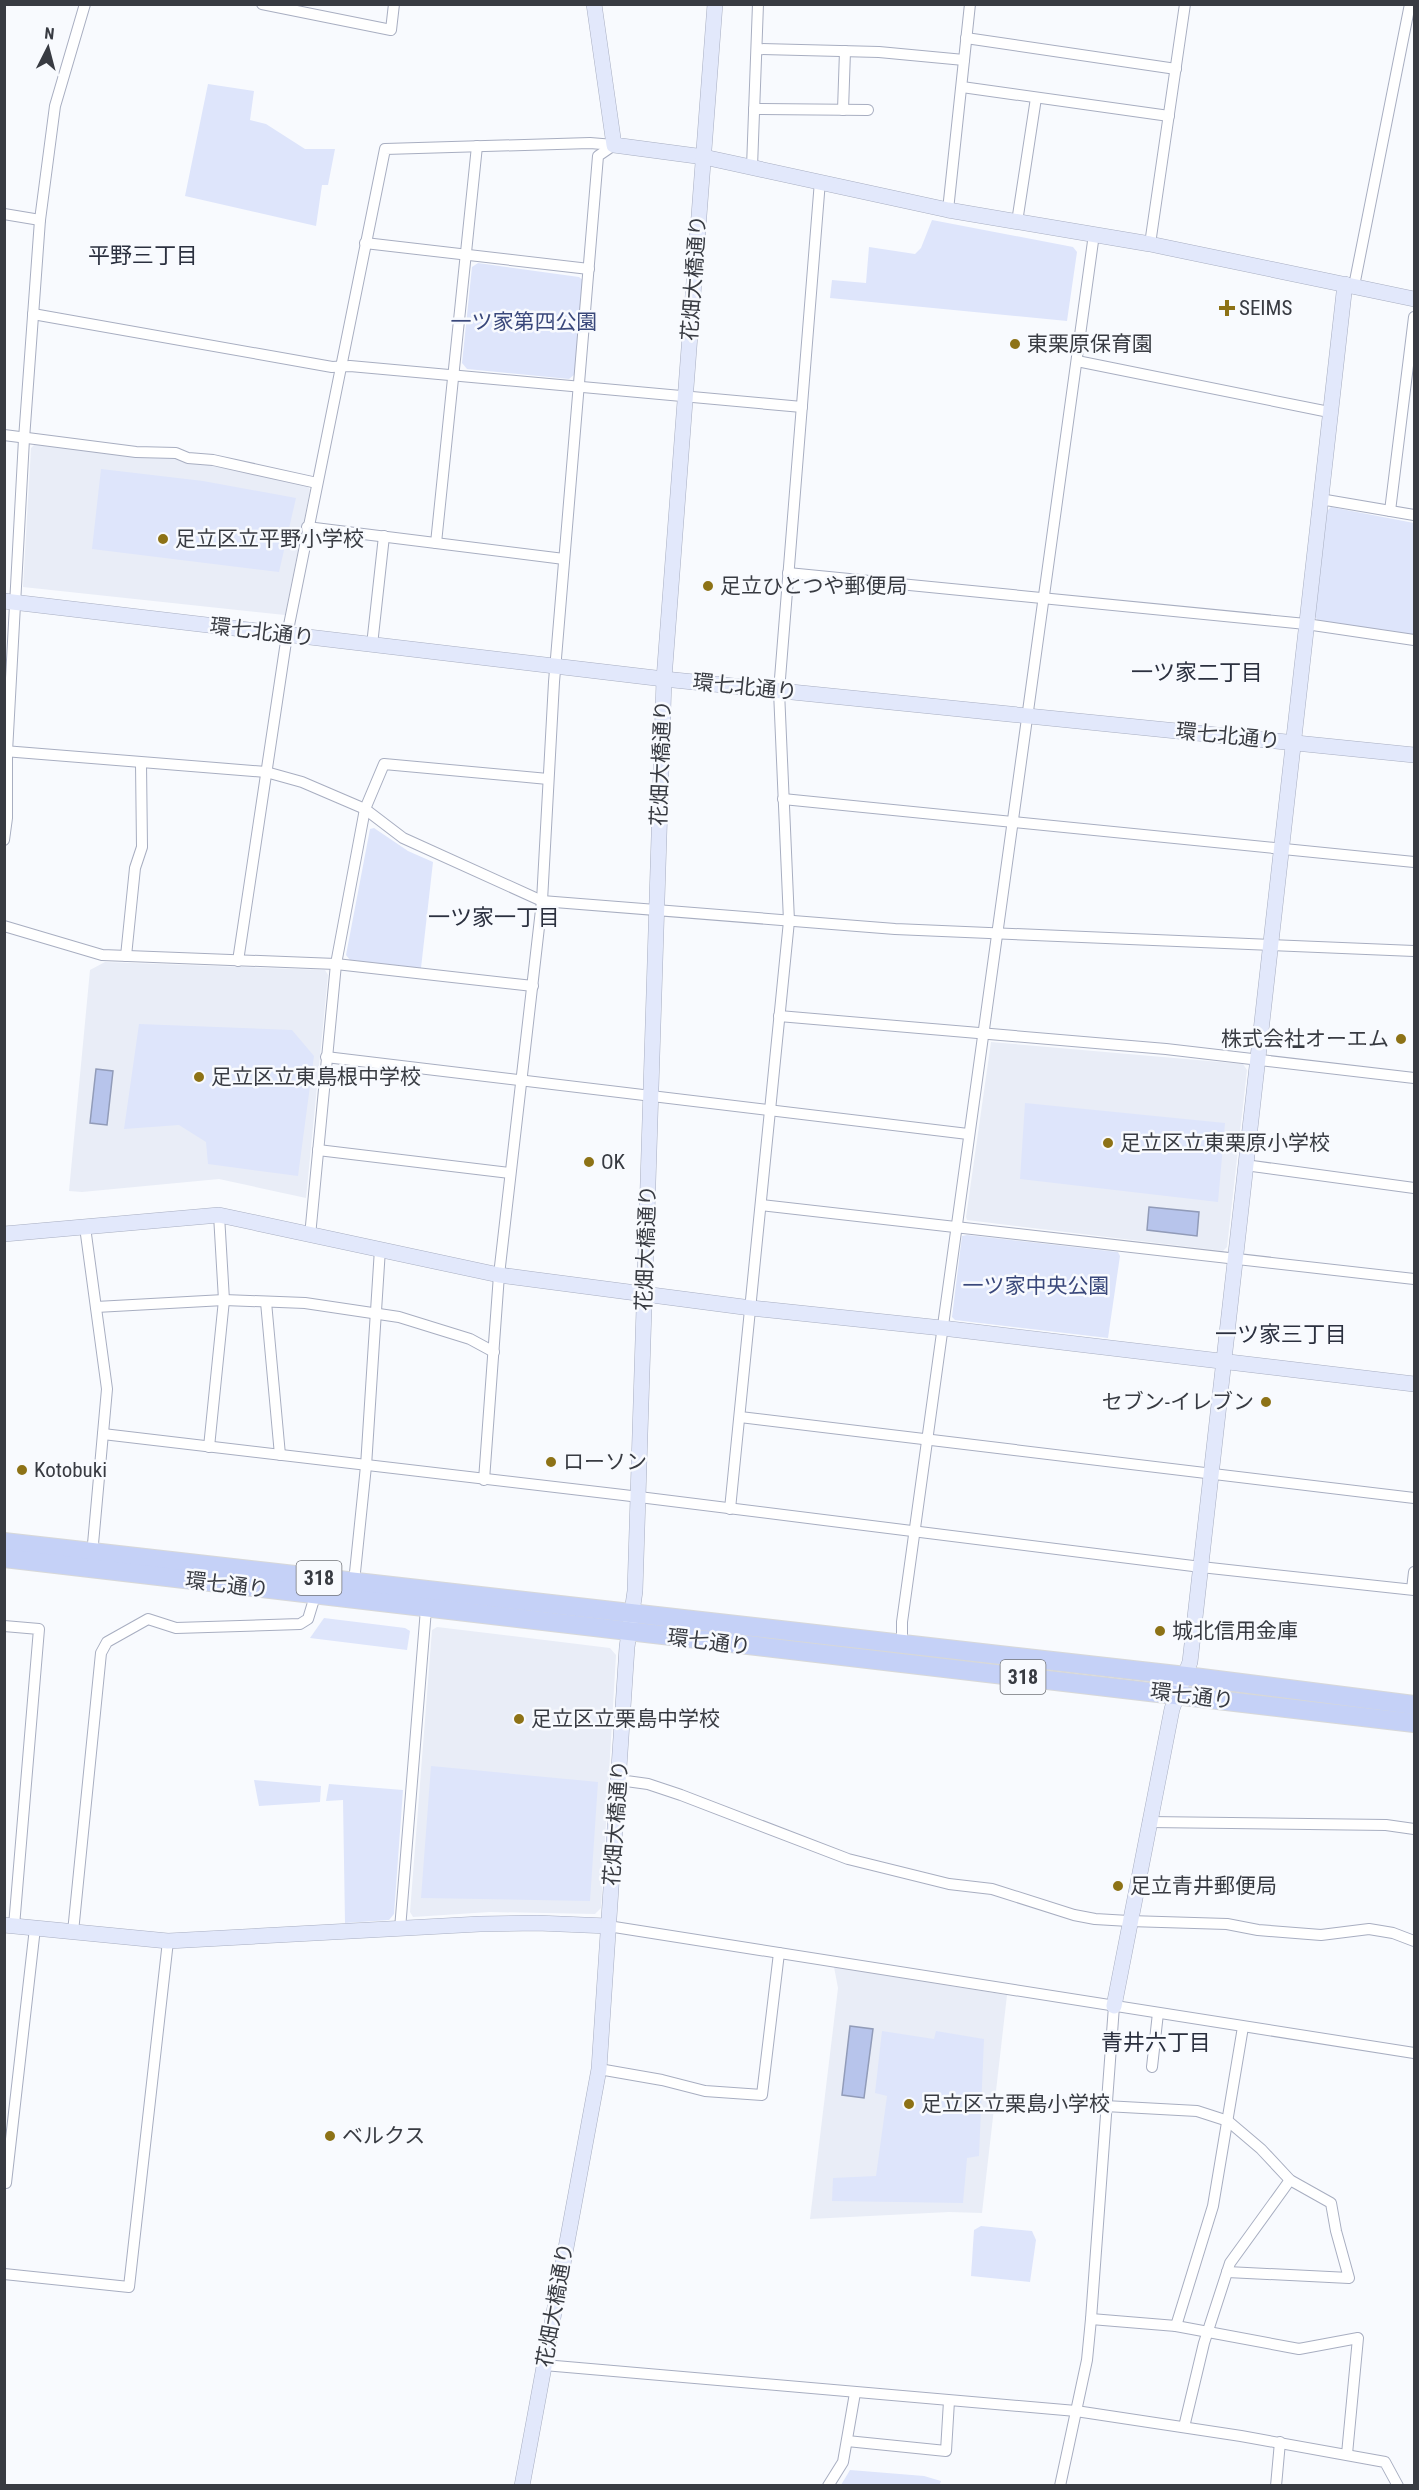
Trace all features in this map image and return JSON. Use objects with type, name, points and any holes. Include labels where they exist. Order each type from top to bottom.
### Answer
[{"type":"main road","name":"環七通り","points":[[4,1542],[315,1596],[426,1609],[902,1644],[1186,1676],[1414,1705]]},
{"type":"main road","name":"環七通り","points":[[4,1558],[92,1559],[430,1589],[631,1624],[1414,1723]]},
{"type":"street","points":[[4,840],[7,818],[6,752],[10,602],[40,220],[55,106],[85,4]]},
{"type":"street","points":[[262,4],[391,30],[394,4]]},
{"type":"street","points":[[594,4],[614,145]]},
{"type":"street","name":"花畑大橋通り","points":[[522,2486],[599,2069],[639,1497],[664,680],[715,4]]},
{"type":"street","points":[[752,167],[758,4]]},
{"type":"street","points":[[948,210],[970,4]]},
{"type":"street","points":[[1150,244],[1185,4]]},
{"type":"street","points":[[1060,2486],[1087,2360],[1092,2319],[1114,2006],[1172,1708],[1190,1662],[1329,412],[1350,285],[1410,4]]},
{"type":"street","points":[[966,38],[1176,69]]},
{"type":"street","points":[[757,49],[845,51],[964,60]]},
{"type":"street","points":[[843,110],[845,51]]},
{"type":"street","points":[[962,87],[1169,116]]},
{"type":"street","points":[[1017,222],[1036,98]]},
{"type":"street","points":[[754,109],[868,110]]},
{"type":"street","points":[[238,961],[287,635],[385,149],[590,142],[704,157],[948,210],[1150,244],[1414,299]]},
{"type":"street","points":[[484,1480],[499,1275],[542,901],[555,666],[598,156],[614,145]]},
{"type":"street","points":[[436,543],[477,146]]},
{"type":"street","points":[[730,1509],[789,921],[779,691],[820,181]]},
{"type":"street","points":[[4,214],[40,220]]},
{"type":"street","points":[[902,1644],[902,1622],[955,1227],[1094,234]]},
{"type":"street","points":[[365,243],[589,269]]},
{"type":"street","points":[[33,315],[340,367],[802,407]]},
{"type":"street","points":[[1390,511],[1410,389],[1414,317]]},
{"type":"street","points":[[1077,362],[1329,412]]},
{"type":"street","points":[[4,435],[136,452],[176,453],[188,458],[213,460],[317,483]]},
{"type":"street","points":[[1320,499],[1414,515]]},
{"type":"street","points":[[307,527],[564,559]]},
{"type":"street","points":[[372,645],[384,537]]},
{"type":"street","points":[[788,573],[1305,624],[1414,640]]},
{"type":"street","name":"環七北通り","points":[[10,602],[664,680],[1414,754]]},
{"type":"street","points":[[6,752],[266,772],[302,782],[365,809],[403,838],[542,901],[895,928],[1414,951]]},
{"type":"street","points":[[126,956],[135,868],[142,847],[141,764]]},
{"type":"street","points":[[310,1236],[336,964],[365,809],[384,764],[548,779]]},
{"type":"street","points":[[783,799],[1414,862]]},
{"type":"street","points":[[4,926],[102,955],[336,964],[533,986]]},
{"type":"street","points":[[779,1016],[1257,1058],[1414,1078]]},
{"type":"street","points":[[326,1057],[968,1134]]},
{"type":"street","points":[[318,1150],[510,1173]]},
{"type":"street","points":[[1245,1165],[1414,1188]]},
{"type":"street","points":[[761,1205],[1414,1279]]},
{"type":"street","points":[[209,1447],[224,1300],[219,1215]]},
{"type":"street","points":[[4,1234],[219,1215],[499,1275],[751,1308],[942,1328],[1414,1384]]},
{"type":"street","points":[[84,1227],[107,1389],[92,1559]]},
{"type":"street","points":[[354,1582],[366,1466],[380,1249]]},
{"type":"street","points":[[96,1307],[224,1300],[305,1303],[399,1317],[470,1339],[494,1352]]},
{"type":"street","points":[[267,1302],[280,1455]]},
{"type":"street","points":[[740,1417],[1414,1498]]},
{"type":"street","points":[[103,1434],[639,1497],[1201,1567],[1413,1590],[1414,1572]]},
{"type":"street","points":[[73,1932],[101,1653],[107,1642],[148,1619],[176,1628],[300,1624],[309,1619],[315,1596]]},
{"type":"street","points":[[400,1929],[426,1609]]},
{"type":"street","points":[[4,1626],[39,1629],[9,1925],[168,1941],[525,1923],[608,1926],[1414,2053]]},
{"type":"street","points":[[619,1780],[648,1784],[681,1795],[848,1859],[950,1884],[992,1889],[1074,1915],[1095,1919],[1227,1924],[1258,1930],[1321,1935],[1369,1929],[1393,1933],[1414,1941]]},
{"type":"street","points":[[1148,1822],[1386,1825],[1414,1829]]},
{"type":"street","points":[[6,2183],[35,1928]]},
{"type":"street","points":[[4,2274],[129,2287],[168,1941]]},
{"type":"street","points":[[599,2069],[662,2080],[705,2091],[762,2095],[779,1953]]},
{"type":"street","points":[[1152,2067],[1158,2013]]},
{"type":"street","points":[[1176,2325],[1213,2206],[1243,2027]]},
{"type":"street","points":[[1106,2106],[1197,2111],[1228,2121],[1261,2149],[1290,2180],[1331,2203],[1349,2278],[1227,2272]]},
{"type":"street","points":[[1184,2427],[1208,2331],[1230,2263],[1290,2180]]},
{"type":"street","points":[[1092,2319],[1176,2325],[1299,2349],[1358,2338],[1347,2454]]},
{"type":"street","points":[[544,2365],[1076,2411],[1280,2442],[1385,2462],[1398,2486]]},
{"type":"street","points":[[828,2486],[843,2462],[855,2393]]},
{"type":"street","points":[[847,2441],[946,2451],[949,2401]]},
{"type":"street","points":[[1276,2486],[1280,2442]]},
{"type":"shaded area","name":"足立区立平野小学校","points":[[35,444],[141,457],[174,458],[307,485],[310,490],[285,615],[23,587],[31,448]]},
{"type":"shaded area","name":"足立区立東島根中学校","points":[[105,962],[325,970],[328,975],[306,1198],[219,1179],[82,1192],[69,1191],[90,970]]},
{"type":"shaded area","name":"足立区立東栗原小学校","points":[[991,1042],[1243,1064],[1247,1070],[1227,1247],[1223,1251],[967,1220]]},
{"type":"shaded area","name":"足立区立栗島中学校","points":[[437,1627],[610,1648],[616,1655],[601,1908],[595,1914],[490,1912],[413,1917],[410,1912],[432,1630]]},
{"type":"shaded area","name":"足立区立栗島小学校","points":[[834,1967],[1007,1995],[982,2213],[949,2212],[810,2219],[838,1988]]},
{"type":"green space","points":[[208,84],[254,91],[250,120],[266,124],[305,149],[335,149],[328,185],[322,185],[316,226],[185,196]]},
{"type":"green space","points":[[932,220],[1073,247],[1077,252],[1067,321],[830,298],[832,280],[866,283],[869,247],[915,254],[921,248]]},
{"type":"green space","name":"一ツ家第四公園","points":[[478,263],[579,277],[584,281],[575,374],[569,379],[467,369],[462,363],[472,267]]},
{"type":"green space","points":[[101,469],[203,481],[296,498],[279,572],[92,549]]},
{"type":"green space","points":[[1331,507],[1414,523],[1414,635],[1318,621],[1314,615],[1327,511]]},
{"type":"green space","points":[[374,828],[408,851],[433,862],[421,968],[350,960],[346,955],[370,829]]},
{"type":"green space","points":[[139,1024],[292,1030],[314,1056],[298,1176],[208,1164],[206,1142],[179,1125],[124,1129]]},
{"type":"green space","points":[[1025,1103],[1225,1123],[1218,1202],[1020,1179]]},
{"type":"green space","name":"一ツ家中央公園","points":[[962,1236],[1118,1252],[1120,1256],[1108,1338],[955,1320],[952,1317]]},
{"type":"green space","points":[[324,1618],[405,1628],[410,1631],[407,1650],[310,1638]]},
{"type":"green space","points":[[431,1766],[598,1782],[590,1901],[421,1898]]},
{"type":"green space","points":[[254,1780],[321,1786],[320,1802],[259,1806]]},
{"type":"green space","points":[[329,1784],[403,1790],[394,1914],[389,1920],[345,1923],[343,1800],[326,1801]]},
{"type":"green space","points":[[882,2031],[934,2039],[936,2031],[984,2039],[979,2156],[967,2158],[963,2203],[832,2201],[833,2178],[876,2176],[887,2096],[875,2093]]},
{"type":"green space","points":[[981,2226],[1032,2231],[1036,2240],[1030,2282],[971,2276],[974,2230]]},
{"type":"green space","points":[[850,2470],[924,2476],[941,2481],[939,2486],[841,2485]]},
{"type":"water","points":[[96,1069],[113,1071],[107,1125],[90,1123]]},
{"type":"water","points":[[1149,1207],[1199,1212],[1197,1236],[1147,1230]]},
{"type":"water","points":[[850,2026],[873,2029],[864,2098],[842,2095]]},
{"type":"place","name":"SEIMS","points":[[1227,308]]},
{"type":"place","name":"東栗原保育園","points":[[1015,344]]},
{"type":"place","name":"足立区立平野小学校","points":[[163,539]]},
{"type":"place","name":"足立ひとつや郵便局","points":[[708,586]]},
{"type":"place","name":"株式会社オーエム","points":[[1401,1039]]},
{"type":"place","name":"足立区立東島根中学校","points":[[199,1077]]},
{"type":"place","name":"足立区立東栗原小学校","points":[[1108,1143]]},
{"type":"place","name":"OK","points":[[589,1162]]},
{"type":"place","name":"セブン-イレブン","points":[[1266,1402]]},
{"type":"place","name":"ローソン","points":[[551,1462]]},
{"type":"place","name":"Kotobuki","points":[[22,1470]]},
{"type":"place","name":"城北信用金庫","points":[[1160,1631]]},
{"type":"place","name":"足立区立栗島中学校","points":[[519,1719]]},
{"type":"place","name":"足立青井郵便局","points":[[1118,1886]]},
{"type":"place","name":"足立区立栗島小学校","points":[[909,2104]]},
{"type":"place","name":"ベルクス","points":[[330,2136]]},
{"type":"district","name":"平野三丁目","points":[[143,255]]},
{"type":"district","name":"一ツ家二丁目","points":[[1197,672]]},
{"type":"district","name":"一ツ家一丁目","points":[[494,917]]},
{"type":"district","name":"一ツ家三丁目","points":[[1281,1334]]},
{"type":"district","name":"青井六丁目","points":[[1156,2042]]}]
